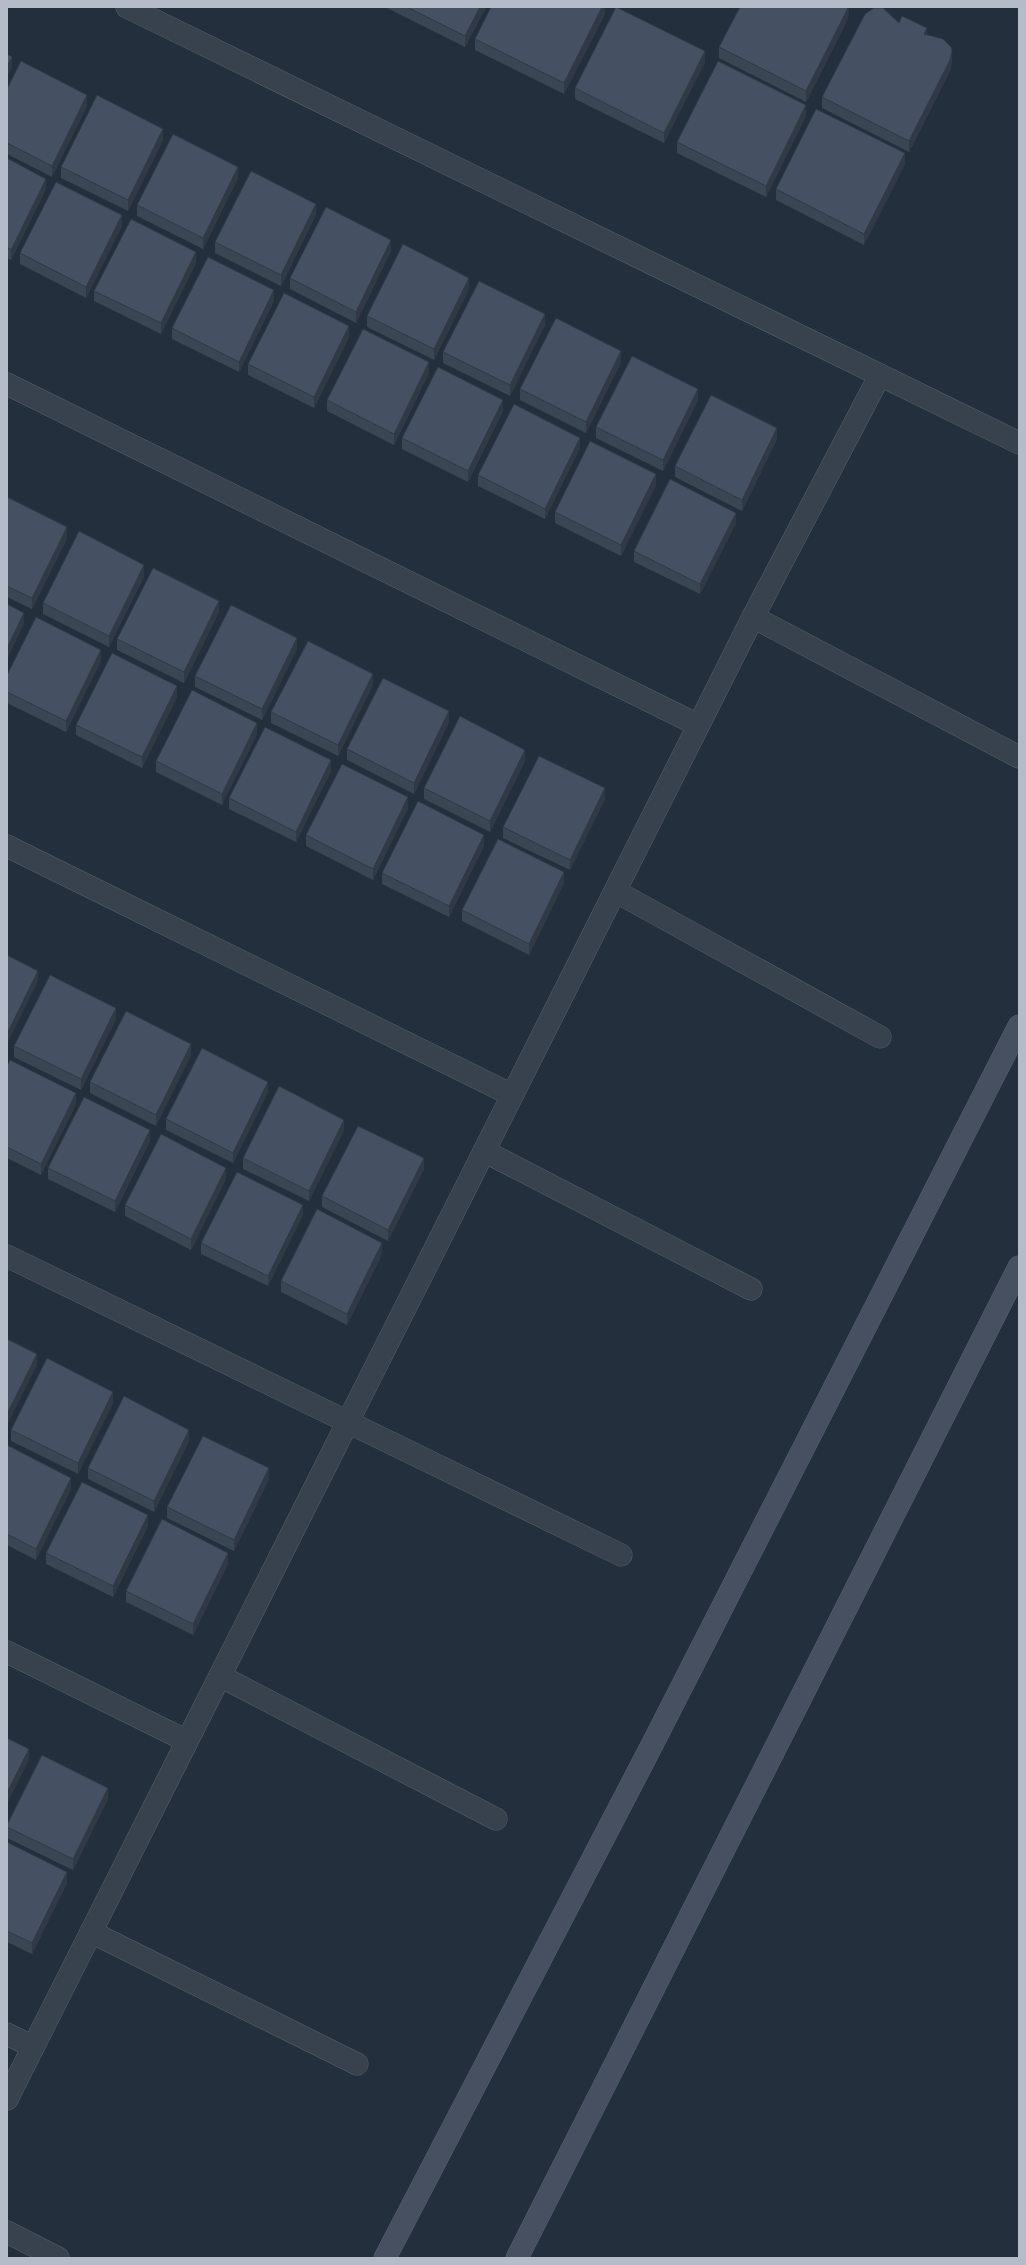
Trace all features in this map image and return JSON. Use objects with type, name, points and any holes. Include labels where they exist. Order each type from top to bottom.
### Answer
[{"type":"street","points":[[127,7],[1019,443]]},
{"type":"street","points":[[7,2099],[698,725],[880,375]]},
{"type":"street","points":[[7,384],[698,725]]},
{"type":"street","points":[[753,617],[1019,757]]},
{"type":"street","points":[[7,846],[512,1095]]},
{"type":"street","points":[[615,891],[880,1037]]},
{"type":"street","points":[[385,2258],[649,1750],[1019,1026]]},
{"type":"street","points":[[484,1152],[751,1289]]},
{"type":"street","points":[[7,1256],[621,1555]]},
{"type":"street","points":[[517,2258],[1019,1267]]},
{"type":"street","points":[[7,1652],[187,1741]]},
{"type":"street","points":[[220,1676],[496,1819]]},
{"type":"street","points":[[91,1932],[357,2064]]},
{"type":"street","points":[[7,2034],[33,2047]]},
{"type":"street","points":[[7,2232],[58,2258]]},
{"type":"building","points":[[407,7],[480,7],[465,36]]},
{"type":"building","points":[[491,7],[602,7],[564,83],[475,39]]},
{"type":"building","points":[[616,7],[705,51],[664,133],[575,88]]},
{"type":"building","points":[[740,7],[848,7],[806,91],[719,47]]},
{"type":"building","points":[[874,8],[883,8],[899,23],[902,16],[927,28],[924,34],[943,39],[951,47],[952,51],[950,60],[909,141],[822,97],[865,14]]},
{"type":"building","points":[[7,54],[12,57],[7,66]]},
{"type":"building","points":[[21,61],[87,95],[52,166],[7,143],[7,89]]},
{"type":"building","points":[[718,61],[806,105],[766,186],[677,142]]},
{"type":"building","points":[[97,95],[163,129],[128,200],[61,167]]},
{"type":"building","points":[[816,109],[905,153],[864,234],[776,189]]},
{"type":"building","points":[[173,134],[238,167],[203,238],[137,205]]},
{"type":"building","points":[[7,158],[46,179],[11,250],[7,247]]},
{"type":"building","points":[[251,171],[316,204],[281,275],[215,242]]},
{"type":"building","points":[[56,182],[122,215],[86,287],[20,253]]},
{"type":"building","points":[[326,207],[391,240],[356,312],[290,278]]},
{"type":"building","points":[[131,219],[196,252],[161,323],[94,291]]},
{"type":"building","points":[[403,244],[469,278],[434,349],[367,316]]},
{"type":"building","points":[[208,257],[274,290],[239,362],[172,328]]},
{"type":"building","points":[[479,281],[545,314],[510,385],[443,352]]},
{"type":"building","points":[[284,293],[349,326],[314,397],[248,364]]},
{"type":"building","points":[[556,318],[621,351],[586,422],[520,389]]},
{"type":"building","points":[[363,329],[429,362],[394,434],[327,400]]},
{"type":"building","points":[[632,356],[698,389],[663,460],[596,427]]},
{"type":"building","points":[[438,367],[503,400],[468,471],[402,438]]},
{"type":"building","points":[[711,395],[777,428],[742,500],[675,466]]},
{"type":"building","points":[[514,404],[580,438],[545,509],[478,475]]},
{"type":"building","points":[[590,441],[656,474],[621,545],[555,512]]},
{"type":"building","points":[[670,479],[736,513],[700,584],[634,551]]},
{"type":"building","points":[[7,497],[67,527],[32,598],[7,586]]},
{"type":"building","points":[[79,531],[144,565],[109,636],[43,603]]},
{"type":"building","points":[[153,568],[219,601],[184,672],[117,639]]},
{"type":"building","points":[[7,604],[24,613],[7,648]]},
{"type":"building","points":[[231,605],[297,638],[262,709],[195,676]]},
{"type":"building","points":[[36,617],[101,650],[66,721],[7,692],[7,675]]},
{"type":"building","points":[[308,641],[373,674],[338,745],[271,712]]},
{"type":"building","points":[[112,653],[177,686],[142,757],[76,725]]},
{"type":"building","points":[[383,678],[449,711],[414,783],[347,749]]},
{"type":"building","points":[[192,690],[257,723],[222,794],[156,761]]},
{"type":"building","points":[[460,716],[525,750],[490,821],[424,788]]},
{"type":"building","points":[[265,727],[331,760],[296,832],[229,798]]},
{"type":"building","points":[[539,756],[605,788],[570,860],[503,827]]},
{"type":"building","points":[[342,764],[408,797],[373,869],[306,835]]},
{"type":"building","points":[[418,801],[484,835],[449,906],[382,873]]},
{"type":"building","points":[[498,839],[564,872],[529,944],[462,910]]},
{"type":"building","points":[[7,955],[38,971],[7,1034]]},
{"type":"building","points":[[50,975],[116,1008],[81,1079],[14,1046]]},
{"type":"building","points":[[126,1011],[191,1044],[156,1115],[90,1082]]},
{"type":"building","points":[[202,1048],[268,1082],[233,1153],[166,1119]]},
{"type":"building","points":[[10,1060],[76,1093],[41,1164],[7,1147],[7,1066]]},
{"type":"building","points":[[279,1086],[344,1120],[309,1191],[243,1158]]},
{"type":"building","points":[[84,1097],[150,1130],[115,1201],[48,1168]]},
{"type":"building","points":[[358,1126],[424,1158],[388,1230],[322,1196]]},
{"type":"building","points":[[161,1134],[226,1168],[191,1239],[125,1205]]},
{"type":"building","points":[[237,1172],[303,1205],[268,1276],[201,1243]]},
{"type":"building","points":[[317,1209],[382,1243],[347,1314],[281,1281]]},
{"type":"building","points":[[7,1339],[37,1354],[7,1414]]},
{"type":"building","points":[[47,1358],[113,1392],[78,1463],[11,1430]]},
{"type":"building","points":[[124,1396],[189,1430],[154,1501],[88,1468]]},
{"type":"building","points":[[203,1436],[269,1468],[234,1540],[167,1507]]},
{"type":"building","points":[[7,1445],[71,1478],[36,1549],[7,1534]]},
{"type":"building","points":[[82,1482],[148,1515],[113,1586],[46,1553]]},
{"type":"building","points":[[162,1519],[228,1553],[193,1624],[126,1591]]},
{"type":"building","points":[[7,1738],[29,1749],[7,1793]]},
{"type":"building","points":[[42,1755],[108,1788],[73,1859],[7,1827]]},
{"type":"building","points":[[7,1842],[67,1872],[32,1943],[7,1931]]}]
